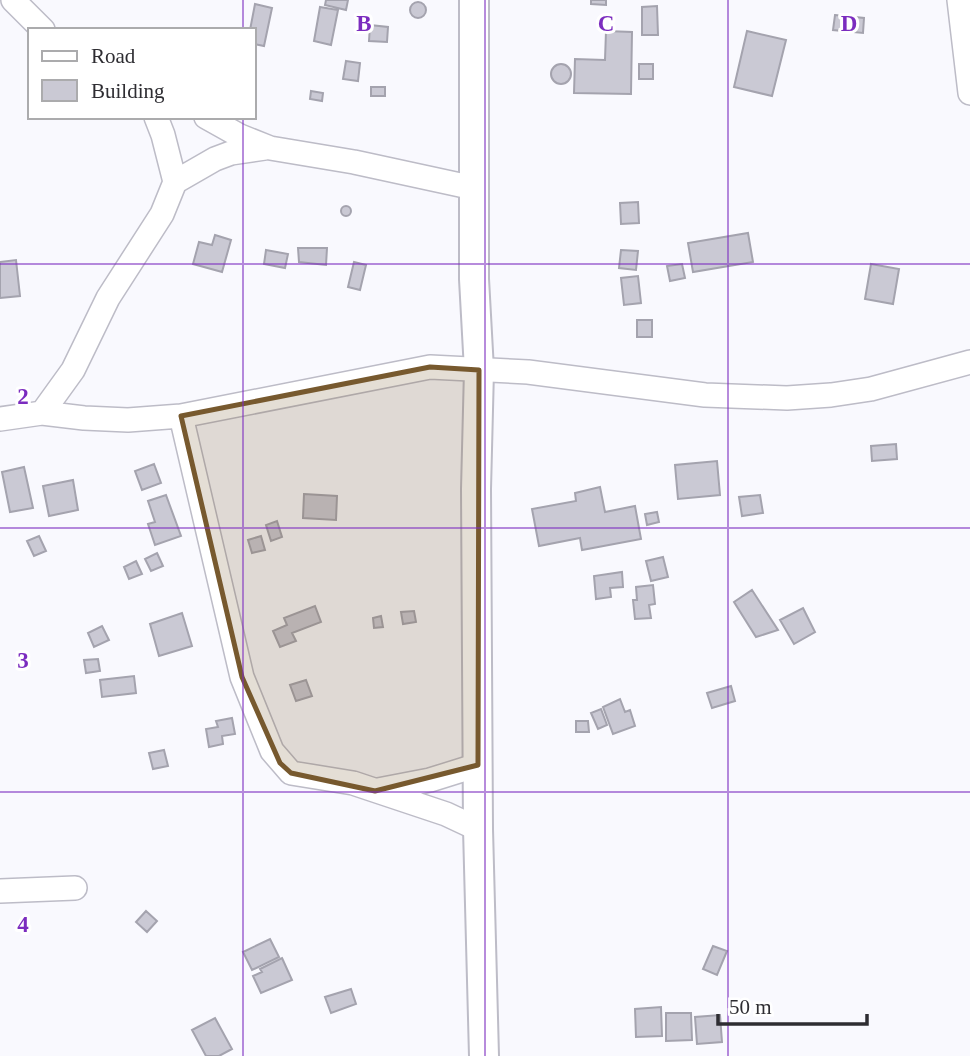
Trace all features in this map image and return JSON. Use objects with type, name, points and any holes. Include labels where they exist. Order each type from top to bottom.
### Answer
[{"type":"street","points":[[13,0],[41,28]]},
{"type":"street","points":[[474,0],[474,279],[479,370],[476,489],[478,829],[484,1056]]},
{"type":"street","points":[[960,0],[970,93]]},
{"type":"street","points":[[42,413],[73,370],[108,298],[162,214],[175,182],[157,119]]},
{"type":"street","points":[[210,119],[240,136],[270,148],[355,162],[474,188]]},
{"type":"street","points":[[175,182],[231,153],[270,148]]},
{"type":"street","points":[[0,419],[42,413],[128,419],[181,416],[430,368],[528,372],[705,395],[787,398],[871,389],[970,362]]},
{"type":"street","points":[[181,416],[242,677],[272,751],[291,773],[353,783],[446,814],[478,829]]},
{"type":"street","points":[[375,791],[430,780],[478,765]]},
{"type":"street","points":[[0,891],[75,888]]},
{"type":"highlighted area","points":[[430,367],[479,370],[478,765],[375,791],[291,773],[280,763],[242,677],[181,416]]},
{"type":"building","points":[[326,0],[348,0],[346,10],[325,5]]},
{"type":"building","points":[[591,0],[606,0],[606,5],[591,4]]},
{"type":"building","points":[[418,2],[426,10],[418,18],[410,10]]},
{"type":"building","points":[[255,4],[272,8],[264,46],[256,44],[256,28],[250,28]]},
{"type":"building","points":[[657,6],[658,35],[642,35],[642,7]]},
{"type":"building","points":[[320,7],[338,10],[331,45],[314,41]]},
{"type":"building","points":[[835,15],[864,18],[863,33],[833,30]]},
{"type":"building","points":[[370,25],[388,27],[387,42],[369,41]]},
{"type":"building","points":[[606,31],[632,32],[631,94],[574,93],[575,59],[605,60]]},
{"type":"building","points":[[747,31],[786,40],[772,96],[734,87]]},
{"type":"building","points":[[346,61],[360,63],[358,81],[343,79]]},
{"type":"building","points":[[561,64],[568,67],[571,74],[568,81],[561,84],[554,81],[551,74],[554,67]]},
{"type":"building","points":[[639,64],[653,64],[653,79],[639,79]]},
{"type":"building","points":[[371,87],[385,87],[385,96],[371,96]]},
{"type":"building","points":[[311,91],[323,93],[322,101],[310,99]]},
{"type":"building","points":[[638,202],[639,223],[621,224],[620,203]]},
{"type":"building","points":[[346,206],[351,211],[346,216],[341,211]]},
{"type":"building","points":[[748,233],[753,262],[693,272],[688,243]]},
{"type":"building","points":[[215,235],[231,240],[222,272],[193,264],[199,242],[212,245]]},
{"type":"building","points":[[298,248],[327,248],[326,265],[299,262]]},
{"type":"building","points":[[266,250],[288,254],[285,268],[264,264]]},
{"type":"building","points":[[621,250],[638,251],[636,270],[619,268]]},
{"type":"building","points":[[16,260],[20,296],[0,298],[0,262]]},
{"type":"building","points":[[354,262],[366,265],[360,290],[348,287]]},
{"type":"building","points":[[682,264],[685,278],[670,281],[667,266]]},
{"type":"building","points":[[871,264],[899,269],[893,304],[865,299]]},
{"type":"building","points":[[638,276],[641,303],[624,305],[621,278]]},
{"type":"building","points":[[637,320],[652,320],[652,337],[637,337]]},
{"type":"building","points":[[896,444],[897,459],[872,461],[871,446]]},
{"type":"building","points":[[717,461],[720,495],[678,499],[675,465]]},
{"type":"building","points":[[154,464],[161,483],[142,490],[135,471]]},
{"type":"building","points":[[24,467],[33,508],[10,512],[2,472]]},
{"type":"building","points":[[73,480],[78,510],[49,516],[43,486]]},
{"type":"building","points":[[600,487],[605,512],[635,506],[641,539],[582,550],[580,538],[539,546],[532,509],[576,501],[575,493]]},
{"type":"building","points":[[304,494],[337,496],[336,520],[303,518]]},
{"type":"building","points":[[166,495],[181,536],[155,545],[148,524],[155,522],[148,501]]},
{"type":"building","points":[[760,495],[763,513],[742,516],[739,497]]},
{"type":"building","points":[[657,512],[659,522],[647,525],[645,514]]},
{"type":"building","points":[[277,521],[282,537],[271,541],[266,525]]},
{"type":"building","points":[[39,536],[46,551],[34,556],[27,541]]},
{"type":"building","points":[[261,536],[265,550],[252,553],[248,540]]},
{"type":"building","points":[[157,553],[163,566],[151,571],[145,559]]},
{"type":"building","points":[[663,557],[668,577],[651,581],[646,561]]},
{"type":"building","points":[[136,561],[142,574],[129,579],[124,567]]},
{"type":"building","points":[[622,572],[623,587],[610,588],[611,597],[596,599],[594,576]]},
{"type":"building","points":[[653,585],[655,604],[649,605],[651,618],[635,619],[633,600],[637,600],[636,587]]},
{"type":"building","points":[[752,590],[778,630],[756,637],[734,602]]},
{"type":"building","points":[[315,606],[321,622],[292,633],[296,641],[280,647],[273,631],[287,625],[284,618]]},
{"type":"building","points":[[803,608],[815,632],[794,644],[780,620]]},
{"type":"building","points":[[414,611],[416,622],[403,624],[401,612]]},
{"type":"building","points":[[182,613],[192,646],[159,656],[150,624]]},
{"type":"building","points":[[381,616],[383,627],[374,628],[373,618]]},
{"type":"building","points":[[102,626],[109,640],[94,647],[88,633]]},
{"type":"building","points":[[98,659],[100,671],[86,673],[84,660]]},
{"type":"building","points":[[134,676],[136,693],[102,697],[100,680]]},
{"type":"building","points":[[306,680],[312,696],[296,701],[290,685]]},
{"type":"building","points":[[731,686],[735,701],[712,708],[707,693]]},
{"type":"building","points":[[620,699],[625,712],[630,710],[635,726],[613,734],[603,707]]},
{"type":"building","points":[[601,709],[607,725],[598,729],[591,713]]},
{"type":"building","points":[[232,718],[235,734],[222,736],[223,744],[209,747],[206,729],[218,727],[216,721]]},
{"type":"building","points":[[576,721],[588,721],[589,732],[576,732]]},
{"type":"building","points":[[164,750],[168,766],[153,769],[149,753]]},
{"type":"building","points":[[146,911],[157,921],[147,932],[136,922]]},
{"type":"building","points":[[270,939],[279,957],[252,970],[243,952]]},
{"type":"building","points":[[713,946],[727,951],[717,975],[703,969]]},
{"type":"building","points":[[282,958],[292,980],[261,993],[253,976],[262,972],[260,969]]},
{"type":"building","points":[[351,989],[356,1004],[331,1013],[325,997]]},
{"type":"building","points":[[661,1007],[662,1036],[636,1037],[635,1009]]},
{"type":"building","points":[[666,1013],[691,1013],[692,1040],[666,1041]]},
{"type":"building","points":[[720,1015],[722,1042],[697,1044],[695,1017]]},
{"type":"building","points":[[215,1018],[232,1049],[219,1056],[206,1056],[192,1030]]}]
